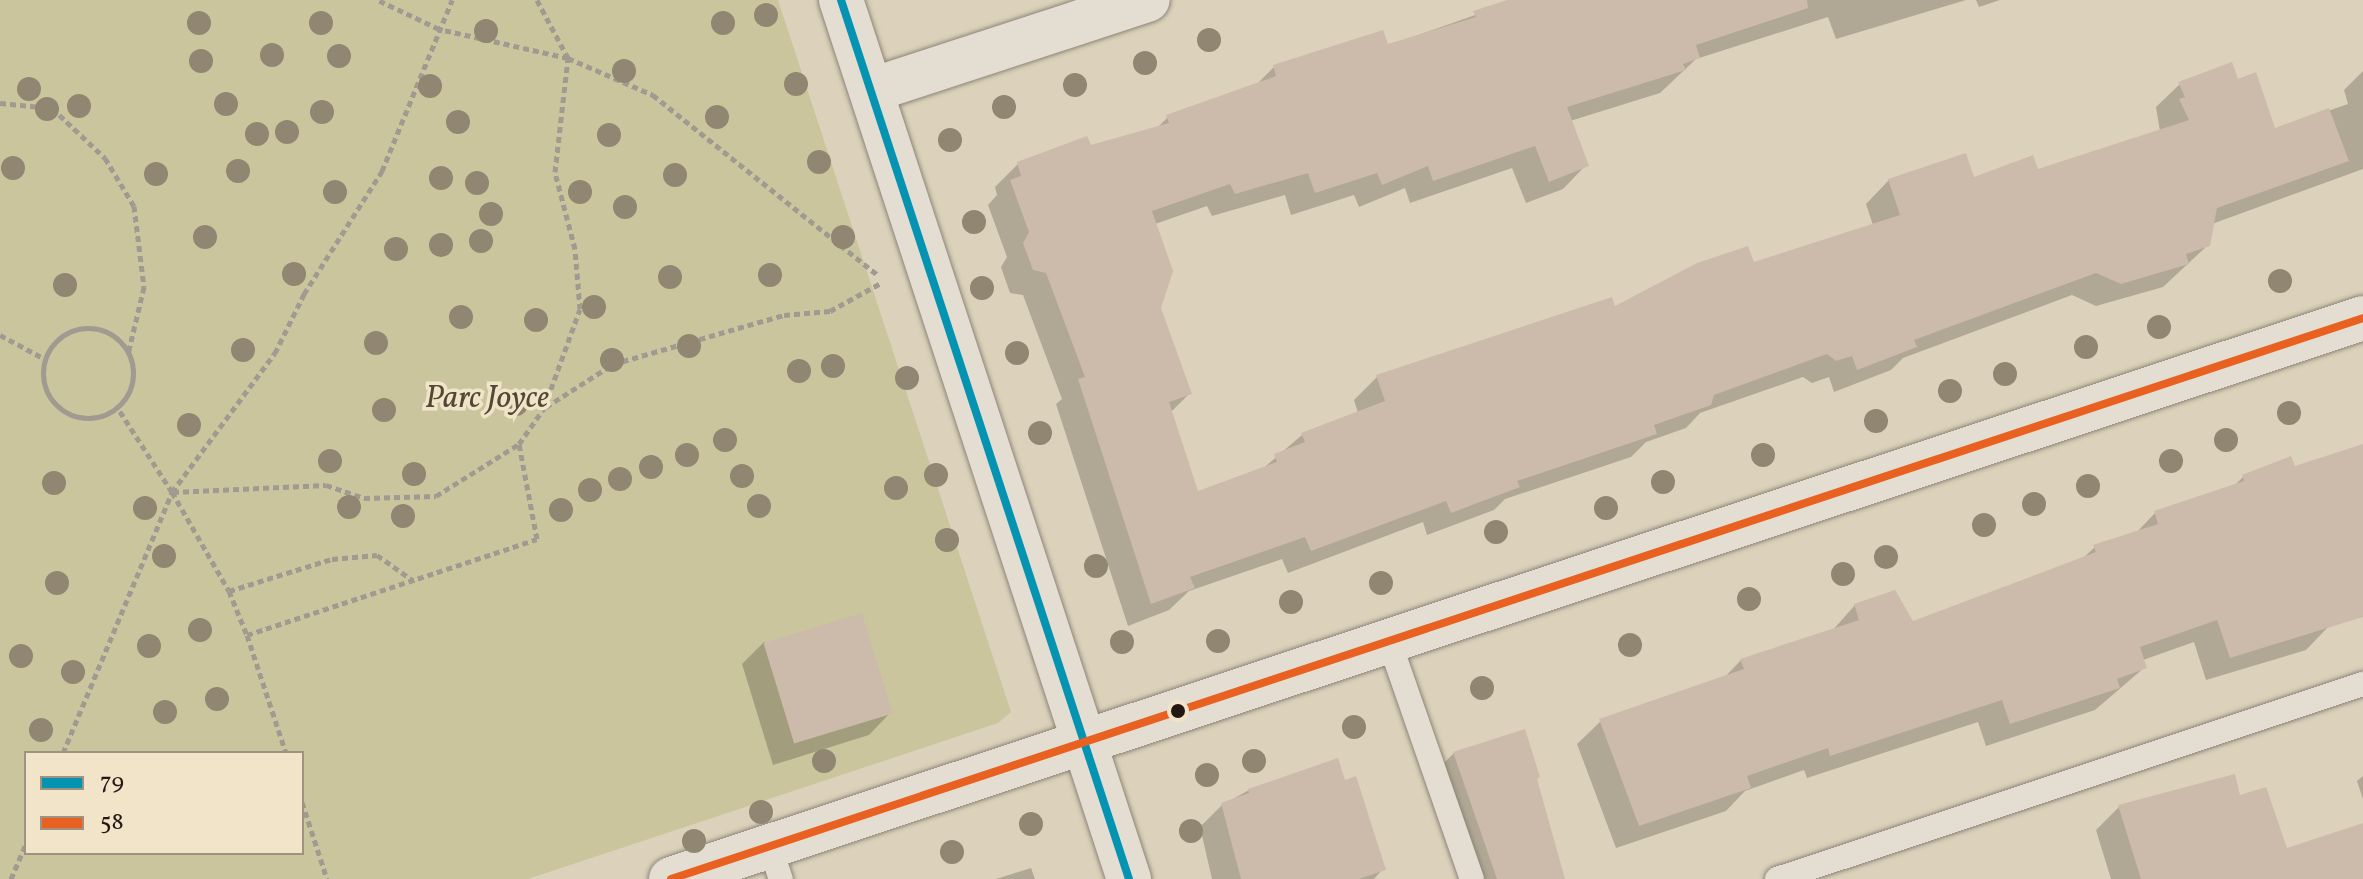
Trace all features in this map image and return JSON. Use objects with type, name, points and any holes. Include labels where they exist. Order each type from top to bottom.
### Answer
[{"type":"street","points":[[841,0],[1129,879]]},
{"type":"street","points":[[872,90],[1148,0]]},
{"type":"street","points":[[671,879],[776,862],[1082,743],[2363,318]]},
{"type":"lane","points":[[1389,641],[1472,879]]},
{"type":"lane","points":[[1777,879],[2363,684]]},
{"type":"path","points":[[378,0],[439,29],[568,58],[653,95],[885,281],[830,311],[784,315],[613,364],[544,408]]},
{"type":"path","points":[[64,751],[172,492],[275,353],[304,294],[382,171],[452,0]]},
{"type":"path","points":[[172,492],[326,485],[364,498],[436,496],[519,444],[544,408],[580,309],[575,249],[555,172],[568,58],[537,0]]},
{"type":"path","points":[[0,103],[52,108],[105,158],[134,206],[144,287],[128,354],[132,382],[117,407],[90,418],[62,410],[45,388],[45,359],[62,337],[88,328],[111,335],[128,354]]},
{"type":"path","points":[[0,335],[45,359]]},
{"type":"path","points":[[117,407],[172,492],[229,591],[285,751]]},
{"type":"path","points":[[247,635],[537,539],[519,444]]},
{"type":"path","points":[[229,591],[332,559],[377,555],[411,579]]},
{"type":"path","points":[[304,808],[327,879]]},
{"type":"path","points":[[11,879],[24,848]]},
{"type":"green space","name":"Parc Joyce","points":[[0,0],[778,0],[1011,712],[998,723],[528,879],[0,879]]},
{"type":"building","points":[[1507,0],[1807,0],[1808,8],[1696,45],[1700,58],[1683,64],[1686,70],[1567,107],[1589,166],[1549,182],[1535,146],[1433,181],[1428,166],[1382,185],[1377,173],[1315,193],[1308,173],[1235,194],[1230,184],[1152,211],[1173,271],[1161,308],[1192,394],[1169,402],[1198,491],[1277,462],[1274,454],[1305,442],[1301,433],[1385,401],[1376,375],[1612,297],[1615,306],[1697,263],[1748,246],[1754,262],[1900,215],[1888,179],[1966,153],[1974,177],[2033,155],[2038,169],[2189,120],[2179,99],[2185,97],[2178,82],[2232,62],[2238,79],[2256,72],[2275,128],[2329,108],[2349,161],[2217,208],[2210,246],[2186,254],[2189,264],[2121,284],[2096,273],[1914,340],[1917,347],[1857,370],[1852,356],[1836,361],[1827,354],[1714,395],[1711,405],[1654,425],[1657,434],[1517,481],[1520,487],[1451,513],[1446,501],[1311,551],[1305,537],[1190,577],[1195,588],[1151,604],[1078,379],[1085,377],[1046,273],[1033,270],[1023,243],[1029,232],[1010,180],[1021,176],[1017,162],[1087,136],[1091,145],[1169,123],[1166,115],[1276,76],[1273,65],[1383,30],[1388,44],[1476,17],[1473,11]]},
{"type":"building","points":[[2363,444],[2363,617],[2230,658],[2217,620],[2140,647],[2147,668],[2117,679],[2120,688],[2010,724],[2002,700],[1830,756],[1828,748],[1747,776],[1751,788],[1639,826],[1599,719],[1744,669],[1740,659],[1859,620],[1854,604],[1895,590],[1913,621],[2096,552],[2093,545],[2158,524],[2154,511],[2244,481],[2242,475],[2291,456],[2295,466]]},
{"type":"building","points":[[862,613],[893,713],[794,744],[764,643]]},
{"type":"building","points":[[1525,729],[1565,879],[1497,879],[1453,752]]},
{"type":"building","points":[[1338,758],[1345,780],[1356,776],[1386,870],[1359,879],[1241,879],[1221,803],[1249,793],[1248,789]]},
{"type":"building","points":[[2235,774],[2240,795],[2266,787],[2287,848],[2363,823],[2363,879],[2141,879],[2118,805]]},
{"type":"transit line","name":"79","points":[[841,0],[1129,879]]},
{"type":"transit line","name":"58","points":[[671,879],[2363,318]]}]
